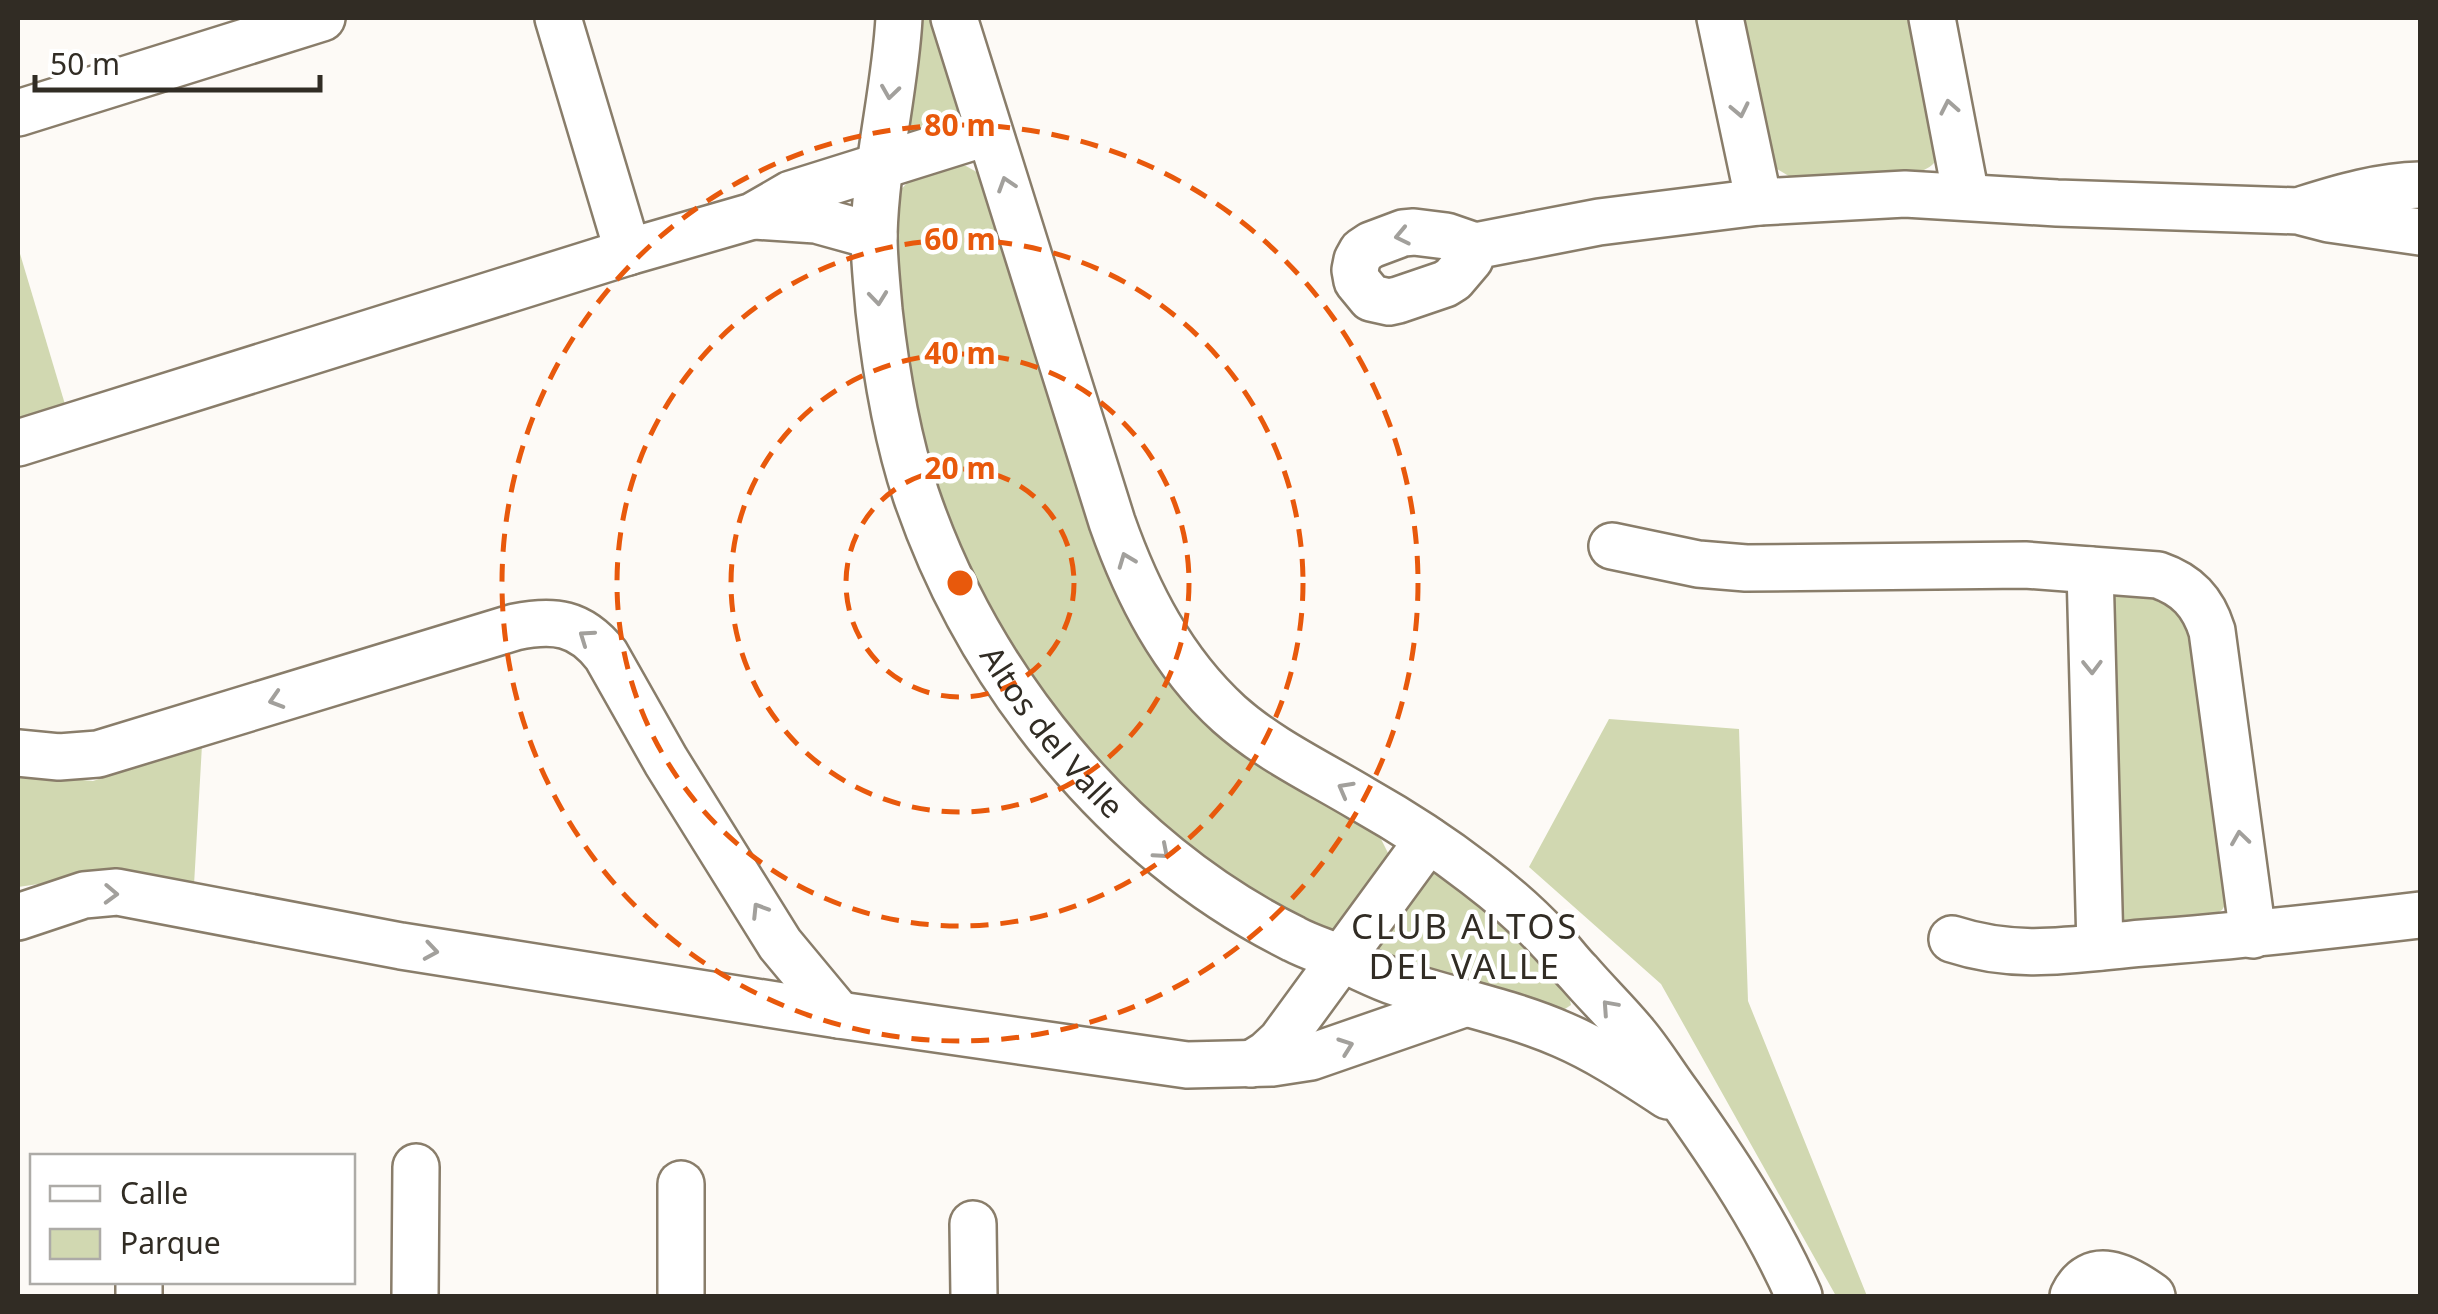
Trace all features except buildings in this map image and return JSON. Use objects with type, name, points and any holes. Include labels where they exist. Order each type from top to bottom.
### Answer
[{"type":"street","points":[[18,113],[322,18]]},
{"type":"street","points":[[558,18],[628,252]]},
{"type":"street","name":"Altos del Valle","points":[[899,18],[878,165],[874,236],[892,405],[934,542],[980,634],[1034,717],[1104,801],[1178,866],[1232,902],[1294,939],[1392,982],[1564,1035],[1632,1072],[1690,1111]]},
{"type":"street","name":"Altos del Valle","points":[[954,18],[1112,522],[1128,568],[1169,643],[1228,713],[1257,736],[1428,840],[1513,904],[1549,938],[1636,1036],[1690,1111],[1762,1223],[1799,1296]]},
{"type":"street","points":[[1720,18],[1759,202]]},
{"type":"street","points":[[1932,18],[1966,196]]},
{"type":"street","points":[[18,443],[753,216],[791,194],[989,132]]},
{"type":"street","points":[[2298,212],[2365,192],[2420,185]]},
{"type":"street","points":[[1475,246],[1598,222],[1759,202],[1905,194],[2057,204],[2298,212],[2420,232]]},
{"type":"street","points":[[753,216],[816,220],[874,236]]},
{"type":"street","points":[[1612,546],[1698,564],[1746,568],[2025,564],[2158,575],[2176,581],[2190,592],[2208,617],[2215,646],[2253,935]]},
{"type":"street","points":[[2090,570],[2100,947]]},
{"type":"street","points":[[18,754],[98,754],[515,627],[550,622],[568,626],[583,632],[606,655],[666,760],[790,957],[839,1015]]},
{"type":"street","points":[[1251,1064],[1281,1042],[1428,840]]},
{"type":"street","points":[[18,916],[84,895],[118,892],[401,946],[1187,1065],[1293,1061],[1332,1052],[1464,1004]]},
{"type":"street","points":[[1952,939],[1980,948],[2028,954],[2253,935],[2420,915]]},
{"type":"street","points":[[762,1003],[764,974],[790,957]]},
{"type":"street","points":[[414,1296],[416,1167]]},
{"type":"street","points":[[681,1184],[681,1296]]},
{"type":"street","points":[[973,1224],[974,1296]]},
{"type":"street","points":[[2072,1296],[2081,1283],[2103,1273],[2115,1275],[2152,1296]]},
{"type":"green space","points":[[916,18],[939,18],[960,107],[929,137],[903,134]]},
{"type":"green space","points":[[1737,18],[1913,18],[1935,113],[1938,149],[1934,163],[1916,174],[1797,181],[1777,169],[1768,156]]},
{"type":"green space","points":[[939,165],[966,166],[982,175],[1228,740],[1280,779],[1366,825],[1380,837],[1388,853],[1385,868],[1337,934],[1312,927],[1276,907],[1216,868],[1152,818],[1098,765],[1006,651],[938,513],[896,325],[894,197],[907,183]]},
{"type":"green space","points":[[18,247],[67,411],[18,426]]},
{"type":"green space","points":[[2127,586],[2188,610],[2230,897],[2222,910],[2208,919],[2119,928],[2105,604],[2114,587]]},
{"type":"green space","points":[[1609,719],[1739,729],[1748,1001],[1867,1296],[1836,1296],[1661,984],[1529,867]]},
{"type":"green space","points":[[202,745],[194,885],[122,872],[18,887],[18,774],[93,781]]},
{"type":"green space","points":[[1432,871],[1446,876],[1561,981],[1567,987],[1571,1005],[1557,1009],[1382,955],[1376,940]]},
{"type":"district","name":"CLUB ALTOS DEL VALLE","points":[[1465,947]]}]
